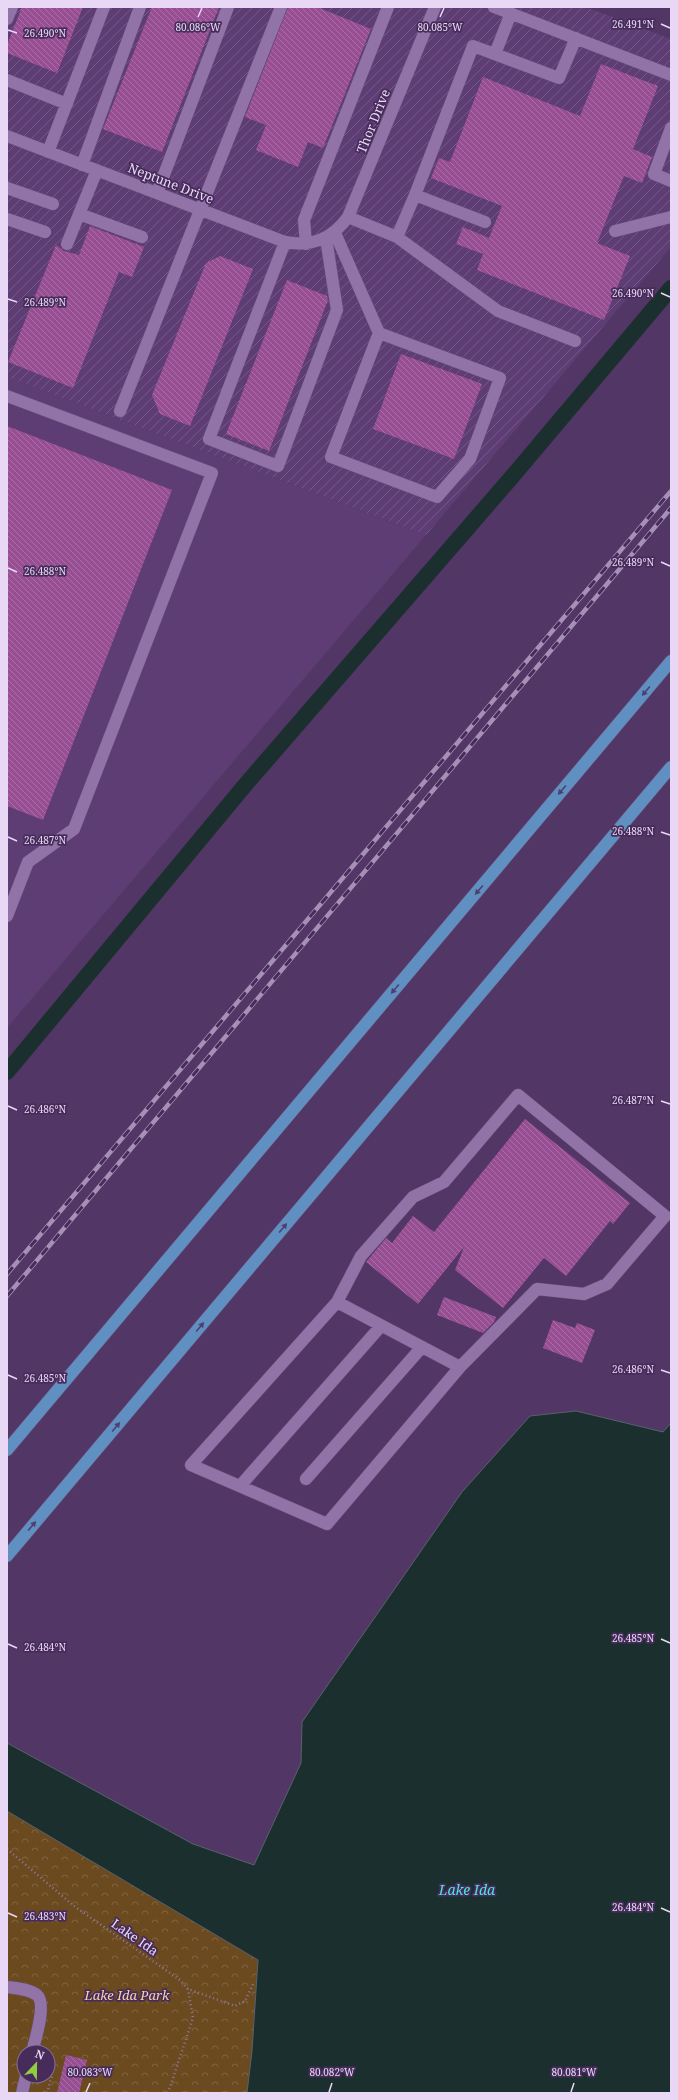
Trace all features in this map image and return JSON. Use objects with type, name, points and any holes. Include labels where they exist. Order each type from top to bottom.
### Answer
[{"type":"highway","points":[[7,1450],[671,661]]},
{"type":"highway","points":[[7,1556],[671,767]]},
{"type":"street","points":[[7,19],[12,7]]},
{"type":"street","points":[[48,152],[104,7]]},
{"type":"street","points":[[82,165],[140,7]]},
{"type":"street","points":[[157,193],[228,7]]},
{"type":"street","points":[[120,411],[281,7]]},
{"type":"street","points":[[306,244],[304,220],[388,7]]},
{"type":"street","name":"Thor Drive","points":[[330,236],[348,218],[435,7]]},
{"type":"street","points":[[494,7],[671,75]]},
{"type":"street","points":[[495,54],[511,13]]},
{"type":"street","points":[[397,237],[473,46],[559,78],[576,38]]},
{"type":"street","points":[[7,80],[67,104]]},
{"type":"street","points":[[671,128],[654,174],[671,181]]},
{"type":"street","name":"Neptune Drive","points":[[7,136],[285,242],[306,244],[330,236]]},
{"type":"street","points":[[67,244],[97,170]]},
{"type":"street","points":[[7,188],[53,204]]},
{"type":"street","points":[[415,195],[485,222]]},
{"type":"street","points":[[79,214],[142,237]]},
{"type":"street","points":[[615,231],[671,217]]},
{"type":"street","points":[[348,218],[397,237],[498,311],[575,341]]},
{"type":"street","points":[[7,219],[45,232]]},
{"type":"street","points":[[285,242],[209,439],[278,466],[337,310],[330,236]]},
{"type":"street","points":[[330,236],[379,332],[500,378],[470,459],[438,497],[331,457],[379,332]]},
{"type":"street","points":[[7,396],[212,473],[74,829],[28,862],[7,916]]},
{"type":"street","points":[[518,1095],[668,1216],[607,1284],[584,1294],[537,1289],[460,1367],[327,1524],[191,1465],[337,1302],[361,1256],[413,1197],[444,1182],[518,1095]]},
{"type":"street","points":[[337,1302],[460,1367]]},
{"type":"street","points":[[240,1486],[382,1326]]},
{"type":"street","points":[[306,1479],[422,1347]]},
{"type":"street","points":[[7,1986],[32,1992],[38,1996],[41,2002],[41,2011],[34,2044]]},
{"type":"path","name":"Lake Ida","points":[[7,1849],[74,1906],[180,1980],[188,1989],[235,2006],[245,2001],[254,1982]]},
{"type":"path","points":[[168,2093],[193,2018],[188,1989]]},
{"type":"shaded area","points":[[7,7],[586,7],[671,39],[671,247],[426,535],[7,377]]},
{"type":"shaded area","points":[[7,377],[426,535],[7,1028]]},
{"type":"green space","name":"Lake Ida Park","points":[[7,1811],[258,1960],[252,2051],[247,2093],[7,2093]]},
{"type":"water","name":"Lake Ida","points":[[576,1411],[663,1432],[671,1423],[671,2093],[247,2093],[252,2051],[258,1960],[7,1811],[7,1743],[193,1844],[254,1865],[301,1763],[302,1722],[462,1492],[530,1416]]},
{"type":"building","points":[[22,7],[83,7],[57,73],[7,53],[7,45]]},
{"type":"building","points":[[152,7],[219,7],[162,152],[103,129]]},
{"type":"building","points":[[288,7],[317,7],[371,29],[323,148],[308,142],[298,167],[256,150],[266,125],[245,117]]},
{"type":"building","points":[[601,64],[658,86],[633,149],[652,157],[642,183],[624,176],[597,243],[630,256],[604,320],[477,270],[483,254],[456,244],[463,227],[489,238],[502,206],[431,178],[439,158],[450,162],[483,77],[580,116]]},
{"type":"building","points":[[90,226],[144,247],[132,277],[119,272],[73,388],[8,362],[56,245],[64,251],[79,255]]},
{"type":"building","points":[[220,256],[253,269],[190,426],[160,414],[152,395],[206,263]]},
{"type":"building","points":[[287,280],[327,296],[328,300],[269,451],[226,434]]},
{"type":"building","points":[[401,354],[482,384],[454,459],[373,429]]},
{"type":"building","points":[[7,426],[172,490],[43,820],[7,806]]},
{"type":"building","points":[[525,1119],[630,1203],[613,1224],[610,1221],[566,1276],[544,1258],[503,1308],[455,1270],[464,1247],[418,1304],[366,1262],[386,1238],[392,1243],[413,1216],[434,1232]]},
{"type":"building","points":[[444,1297],[496,1317],[494,1322],[483,1333],[437,1315]]},
{"type":"building","points":[[553,1320],[575,1328],[577,1323],[595,1330],[582,1363],[543,1348]]},
{"type":"building","points":[[66,2055],[87,2060],[79,2093],[57,2093]]},
{"type":"waterway","points":[[7,1072],[246,784],[511,478],[671,288]]},
{"type":"railway","points":[[7,1274],[671,491]]},
{"type":"railway","points":[[7,1296],[671,508]]}]
